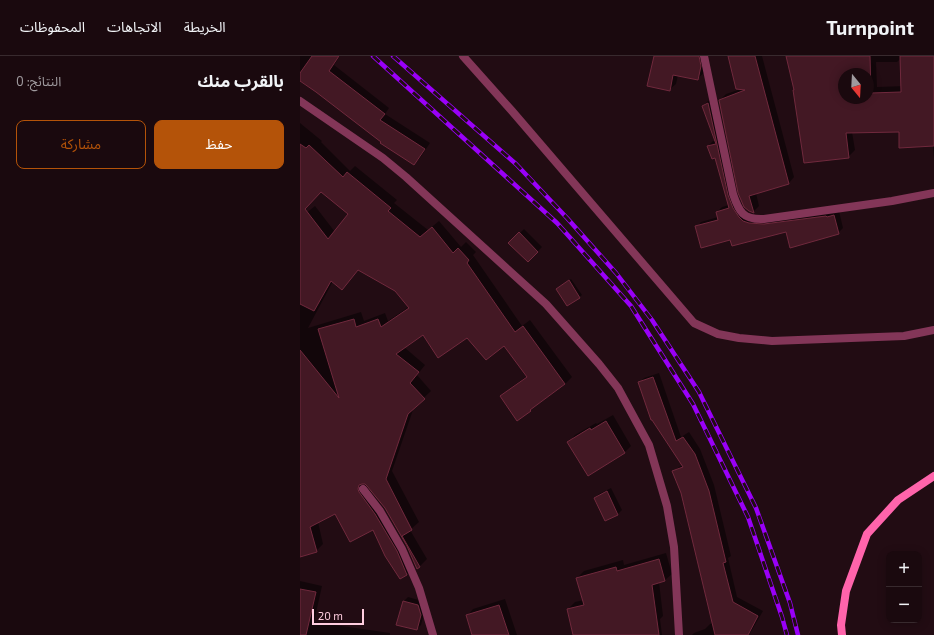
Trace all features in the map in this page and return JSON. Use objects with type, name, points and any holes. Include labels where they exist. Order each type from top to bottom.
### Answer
[{"type":"main road","points":[[842,635],[841,625],[846,591],[867,534],[898,500],[934,476]]},
{"type":"street","points":[[463,56],[694,323],[718,334],[772,342],[904,336],[934,330]]},
{"type":"street","points":[[704,56],[733,194],[738,207],[748,218],[755,220],[764,219],[892,201],[934,193]]},
{"type":"street","points":[[300,101],[383,158],[412,182],[546,304],[618,388],[649,445],[667,506],[674,547],[679,635]]},
{"type":"street","points":[[363,489],[380,511],[402,549],[419,588],[432,635]]},
{"type":"building","points":[[312,56],[339,56],[329,71],[385,114],[380,120],[425,149],[414,165],[380,143],[381,142],[300,81],[300,73]]},
{"type":"building","points":[[654,56],[699,56],[701,66],[698,80],[673,75],[670,91],[647,86]]},
{"type":"building","points":[[728,56],[755,56],[789,184],[749,196],[754,213],[744,207],[738,193],[719,100],[745,90],[736,89]]},
{"type":"building","points":[[786,56],[870,56],[870,68],[838,68],[838,104],[874,104],[874,93],[901,92],[900,56],[934,56],[934,146],[899,148],[899,132],[846,133],[849,158],[804,163],[793,90]]},
{"type":"building","points":[[708,103],[728,195],[733,208],[743,221],[764,224],[834,215],[839,234],[790,248],[786,232],[732,246],[730,240],[701,248],[695,226],[718,220],[716,212],[729,208],[715,158],[712,159],[707,146],[716,144],[702,106]]},
{"type":"building","points":[[300,144],[306,148],[309,145],[343,177],[347,172],[391,208],[388,211],[420,237],[432,227],[453,253],[458,248],[469,260],[467,263],[515,332],[523,326],[565,384],[517,421],[500,396],[527,377],[504,346],[486,360],[467,338],[438,358],[423,335],[396,354],[419,372],[410,383],[425,399],[408,414],[386,479],[412,530],[402,536],[420,567],[417,569],[407,546],[385,508],[365,484],[359,485],[358,489],[397,551],[407,575],[400,579],[385,556],[373,530],[350,542],[335,514],[310,527],[317,552],[300,557],[300,350],[339,398],[318,329],[354,319],[356,327],[378,319],[381,327],[409,308],[395,291],[358,270],[342,290],[331,281],[314,311],[300,304]],"holes":[[[321,192],[348,214],[328,239],[305,209]]]},
{"type":"building","points":[[519,232],[538,252],[528,262],[508,243]]},
{"type":"building","points":[[569,280],[580,298],[567,306],[556,289]]},
{"type":"building","points":[[653,377],[676,441],[683,437],[695,454],[709,491],[726,562],[723,563],[733,602],[758,616],[748,635],[715,635],[681,493],[672,471],[683,467],[651,420],[638,382]]},
{"type":"building","points":[[606,421],[625,453],[588,476],[567,442],[590,428],[591,430]]},
{"type":"building","points":[[607,491],[618,515],[605,521],[594,498]]},
{"type":"building","points":[[659,559],[665,581],[652,585],[659,635],[573,635],[567,609],[584,605],[576,578],[616,567],[617,571]]},
{"type":"building","points":[[300,589],[316,592],[306,635],[300,635]]},
{"type":"building","points":[[403,601],[418,605],[421,615],[417,630],[396,625]]},
{"type":"building","points":[[499,605],[509,635],[472,635],[466,615]]},
{"type":"railway","points":[[373,56],[557,223],[631,306],[693,404],[748,517],[787,635]]},
{"type":"railway","points":[[393,56],[516,164],[616,273],[652,320],[699,392],[756,508],[790,603],[798,635]]}]
